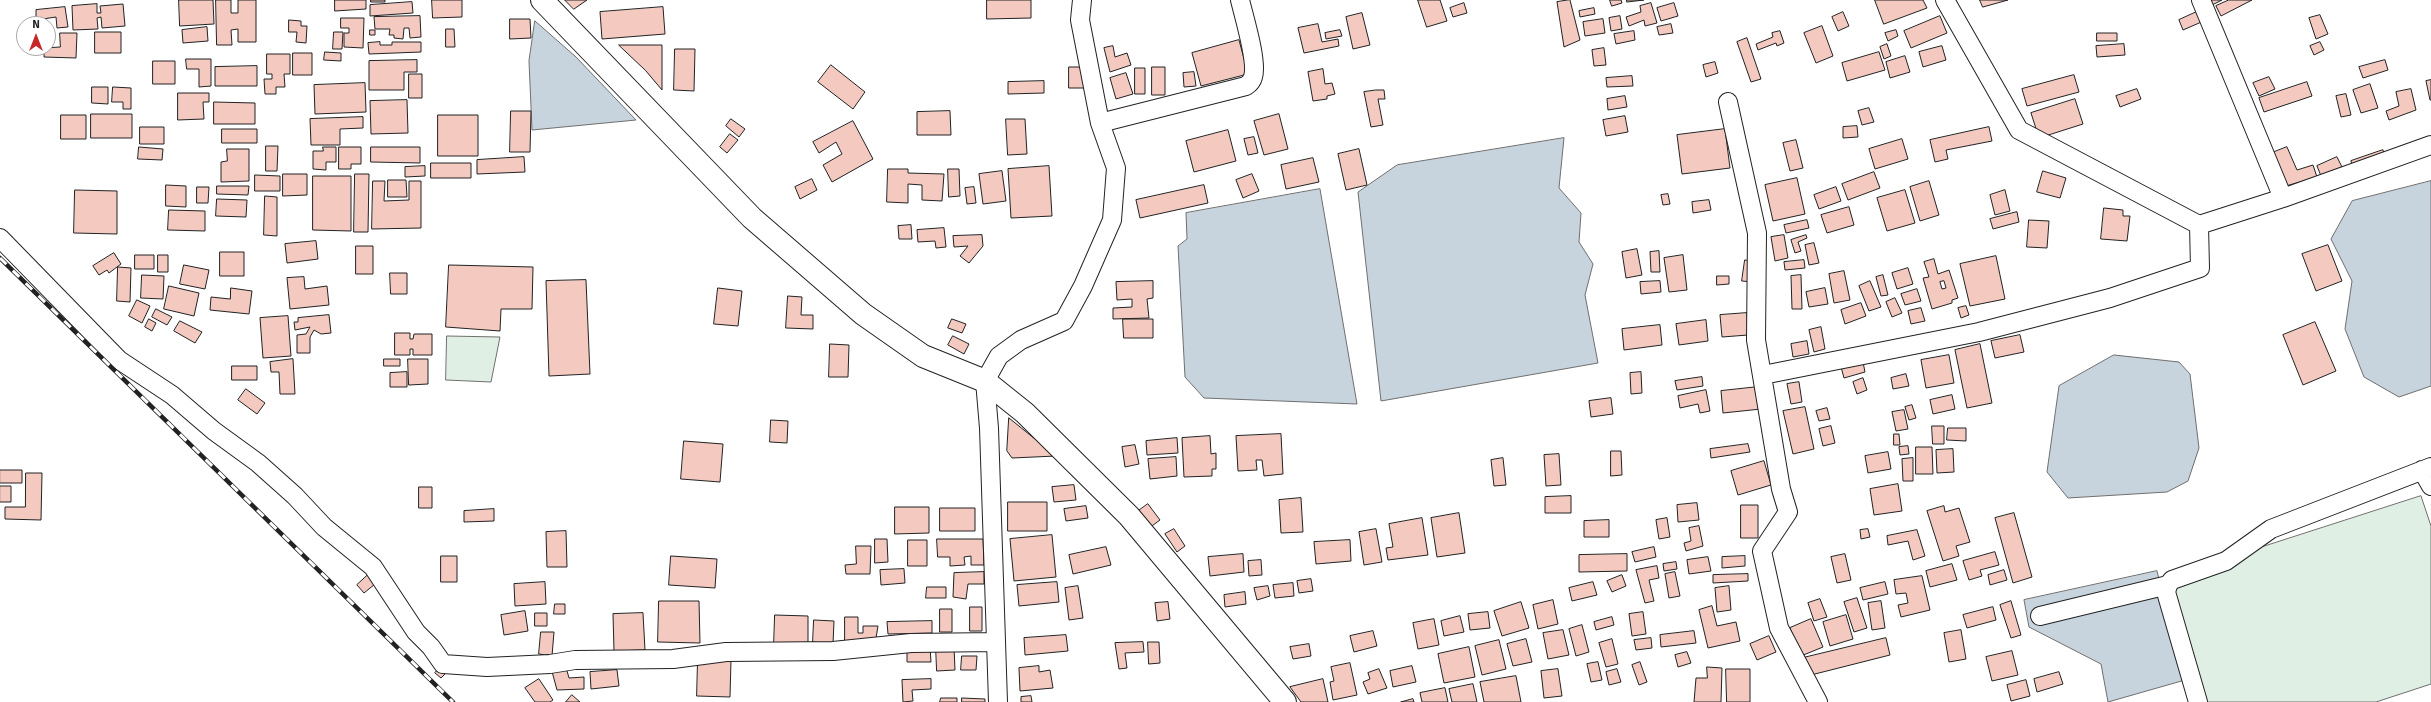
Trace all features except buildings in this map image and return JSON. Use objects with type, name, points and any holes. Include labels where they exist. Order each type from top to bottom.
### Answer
[{"type":"main road","points":[[542,0],[752,218],[857,309],[923,356],[985,381],[1025,413],[1129,516],[1285,702]]},
{"type":"street","points":[[998,702],[985,381],[999,356],[1021,340],[1064,321],[1083,286],[1112,220],[1116,168],[1100,122],[1080,20],[1082,0]]},
{"type":"street","points":[[1100,122],[1246,86],[1250,83],[1253,77],[1254,64],[1240,0]]},
{"type":"street","points":[[1945,0],[2019,130],[2199,225],[2283,198],[2431,145]]},
{"type":"street","points":[[2201,0],[2283,198]]},
{"type":"street","points":[[1728,102],[1757,234],[1756,340],[1763,375],[1761,378],[1781,489],[1788,512],[1762,551],[1779,628],[1818,702]]},
{"type":"street","points":[[1763,375],[1979,332],[2110,298],[2200,268],[2199,225]]},
{"type":"street","points":[[0,238],[120,360],[172,395],[236,448],[258,464],[295,496],[324,527],[373,567],[416,632],[431,646],[444,664],[487,667],[550,664],[575,660],[673,659],[726,652],[833,651],[912,643],[996,642]]},
{"type":"street","points":[[2040,616],[2168,584],[2180,576],[2226,561],[2271,529],[2427,469],[2431,486]]},
{"type":"street","points":[[2168,584],[2166,592],[2198,702]]},
{"type":"green space","points":[[447,336],[500,337],[491,382],[446,380]]},
{"type":"green space","points":[[2421,496],[2431,526],[2431,684],[2376,702],[2196,702],[2157,581]]},
{"type":"shaded area","points":[[535,21],[576,57],[636,120],[532,130],[529,61]]},
{"type":"shaded area","points":[[1564,138],[1559,188],[1581,213],[1579,242],[1593,264],[1585,295],[1598,363],[1381,401],[1358,192],[1397,165]]},
{"type":"shaded area","points":[[2431,181],[2431,386],[2399,397],[2364,377],[2345,329],[2352,281],[2331,239],[2352,201]]},
{"type":"shaded area","points":[[1320,189],[1357,404],[1204,398],[1185,377],[1178,246],[1187,239],[1186,213]]},
{"type":"shaded area","points":[[2114,355],[2179,362],[2190,374],[2199,448],[2188,481],[2167,492],[2068,498],[2047,472],[2059,386]]},
{"type":"shaded area","points":[[2157,571],[2185,680],[2108,702],[2101,664],[2029,627],[2024,600]]},
{"type":"railway","points":[[0,258],[453,702]]}]
